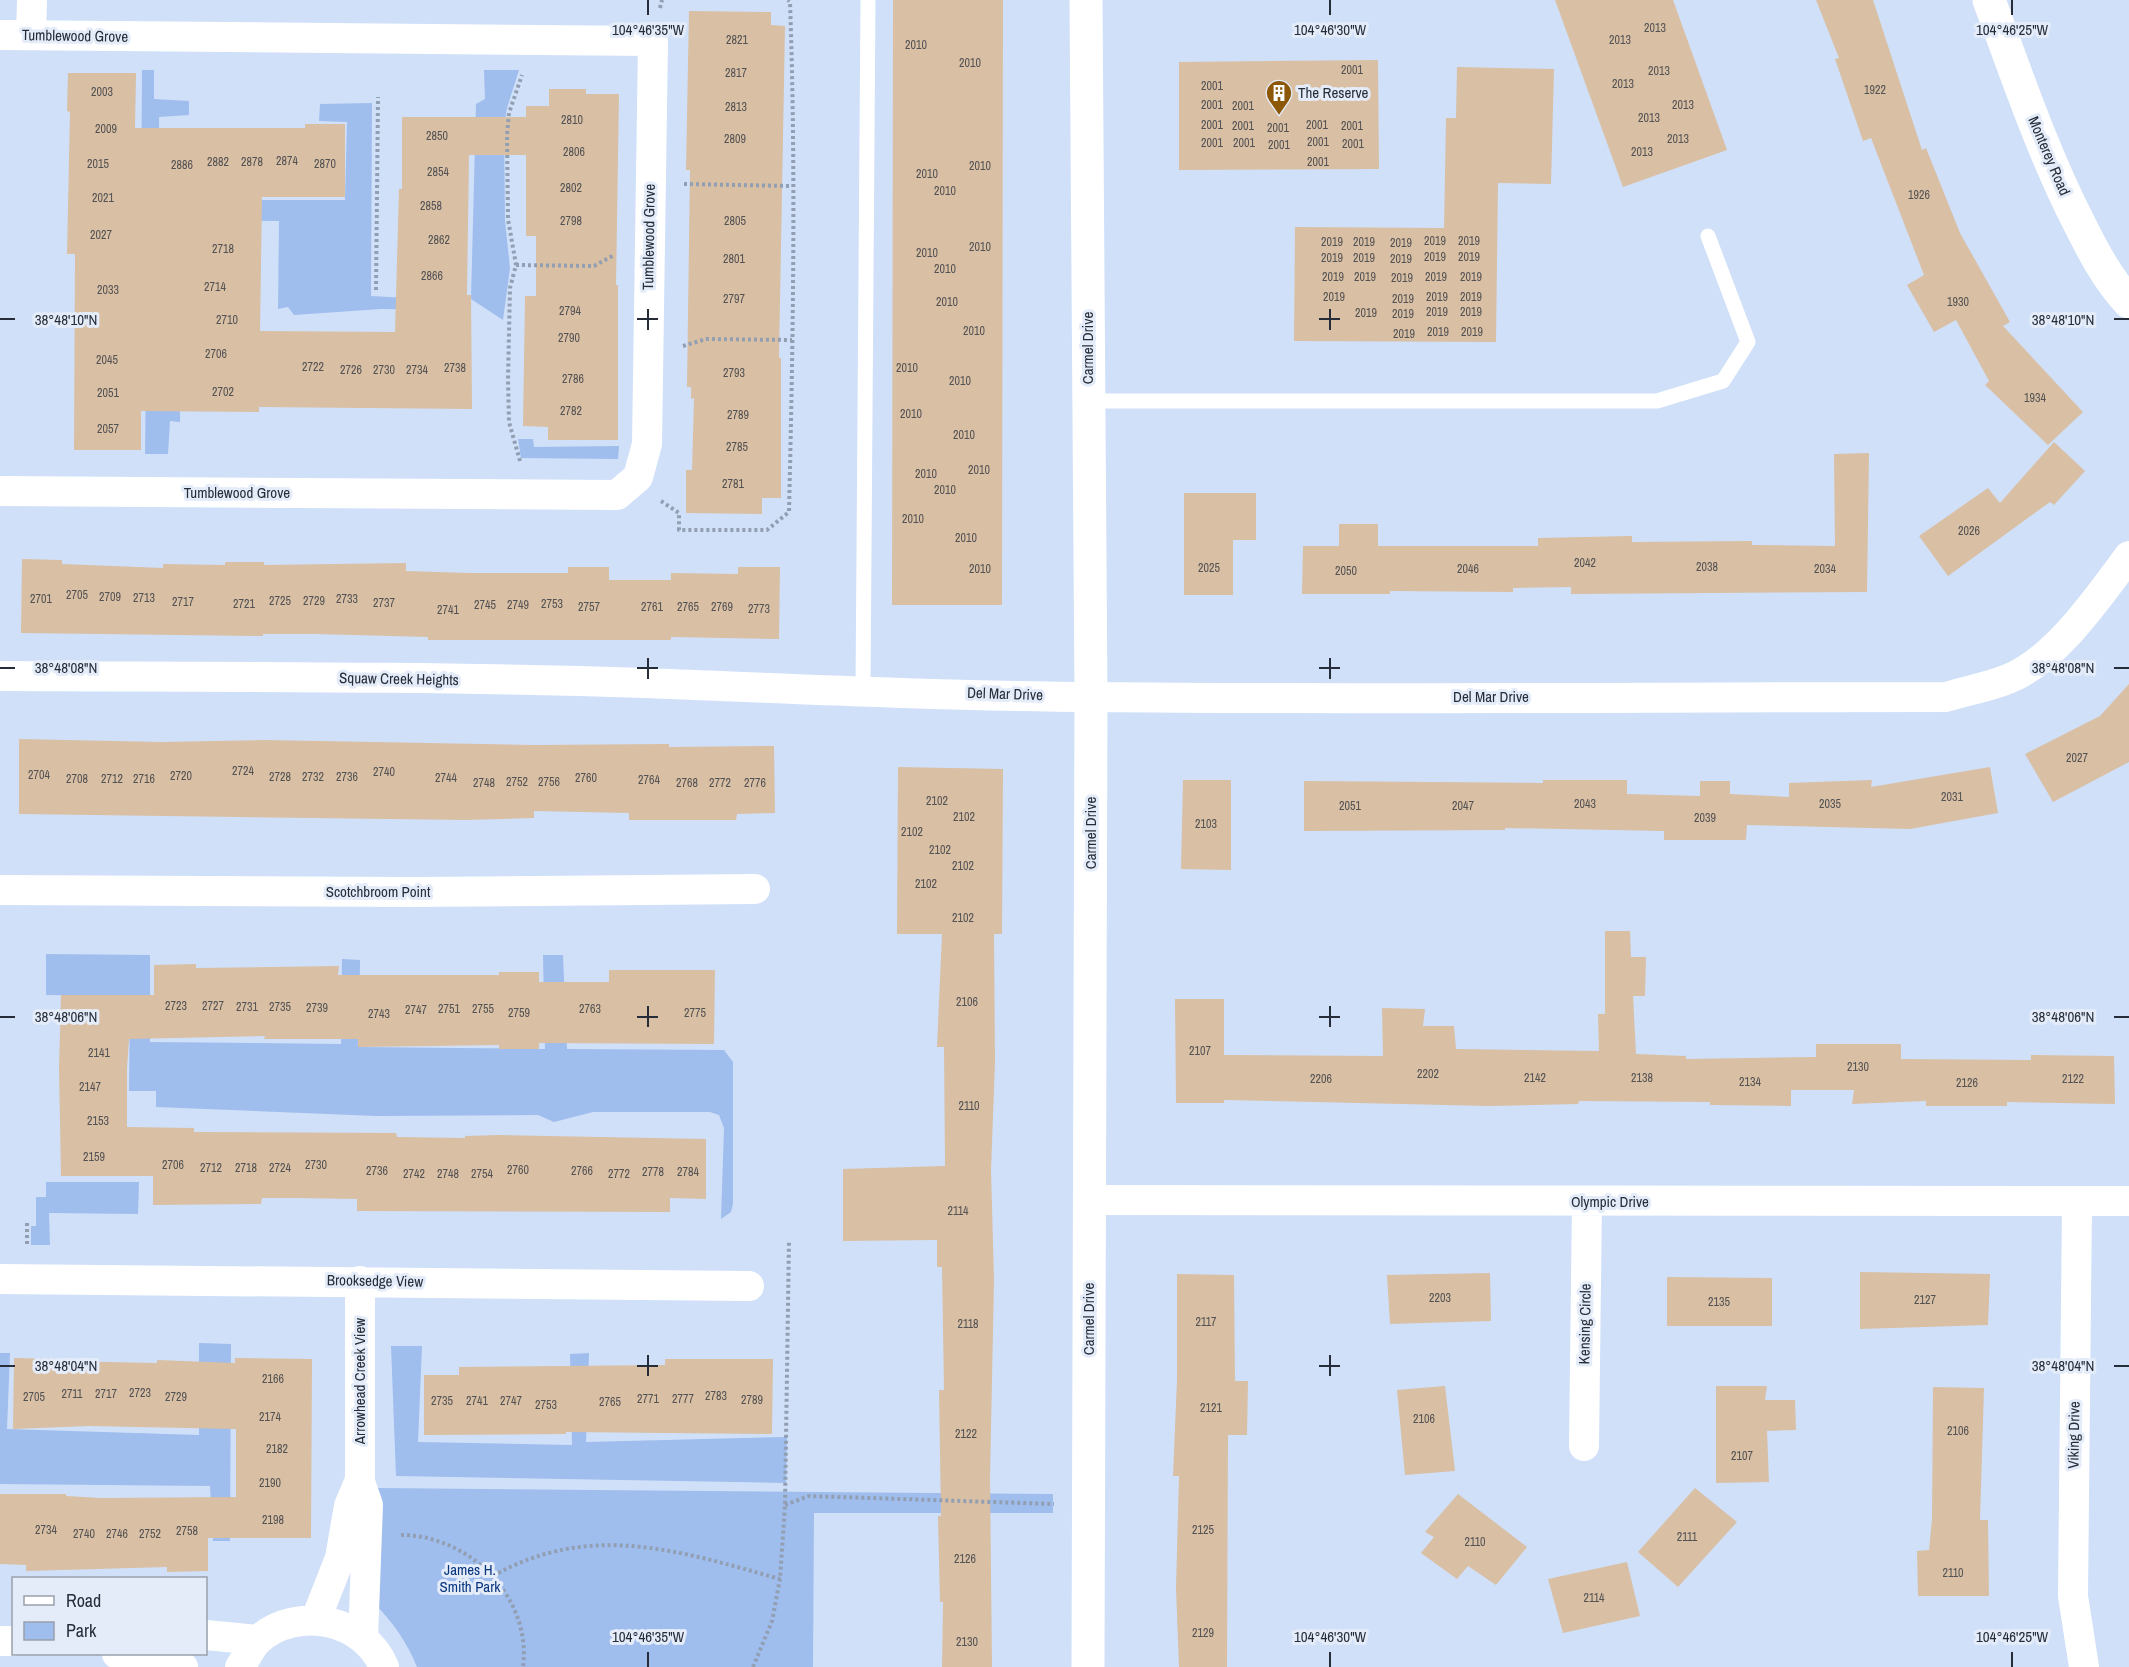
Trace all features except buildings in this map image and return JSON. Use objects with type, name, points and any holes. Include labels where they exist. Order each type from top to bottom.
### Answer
[{"type":"street","points":[[32,0],[32,35]]},
{"type":"street","name":"Carmel Drive","points":[[1086,0],[1091,697],[1088,1667]]},
{"type":"street","name":"Monterey Road","points":[[1989,0],[2066,197],[2095,255],[2129,302]]},
{"type":"street","name":"Tumblewood Grove","points":[[0,35],[653,41],[646,444],[638,477],[617,495],[0,491]]},
{"type":"street","name":"Del Mar Drive","points":[[798,690],[1091,697],[1946,697],[2009,679],[2052,650],[2086,612],[2129,556]]},
{"type":"street","name":"Squaw Creek Heights","points":[[0,676],[328,677],[645,683],[798,690]]},
{"type":"street","name":"Scotchbroom Point","points":[[0,890],[425,892],[755,889]]},
{"type":"street","name":"Olympic Drive","points":[[1090,1200],[2077,1203],[2129,1201]]},
{"type":"street","name":"Kensing Circle","points":[[1584,1446],[1587,1202]]},
{"type":"street","name":"Viking Drive","points":[[2077,1203],[2073,1596],[2084,1667]]},
{"type":"street","name":"Brooksedge View","points":[[0,1279],[749,1286]]},
{"type":"street","name":"Arrowhead Creek View","points":[[360,1281],[360,1482],[368,1504],[363,1639]]},
{"type":"street","name":"Arrowhead Creek View","points":[[316,1619],[340,1558],[349,1506],[360,1482]]},
{"type":"street","points":[[240,1667],[258,1640],[286,1624],[316,1619],[350,1628],[377,1652],[384,1667]]},
{"type":"street","points":[[207,1635],[258,1640]]},
{"type":"street","points":[[120,1655],[129,1661],[162,1660],[183,1667]]},
{"type":"lane","points":[[863,690],[868,0]]},
{"type":"lane","points":[[1089,401],[1657,401],[1723,381],[1748,342],[1708,236]]},
{"type":"path","points":[[633,482],[680,513],[680,530],[767,530],[781,521],[789,512],[792,340],[792,51],[790,2],[788,0]]},
{"type":"path","points":[[520,463],[509,422],[507,380],[509,299],[516,265],[507,219],[507,135],[509,113],[525,66]]},
{"type":"path","points":[[376,290],[378,97]]},
{"type":"path","points":[[650,184],[791,186]]},
{"type":"path","points":[[516,265],[594,266],[621,251],[649,249]]},
{"type":"path","points":[[648,349],[676,349],[706,339],[792,340]]},
{"type":"path","points":[[27,1223],[27,1249]]},
{"type":"path","points":[[753,1667],[772,1621],[780,1579],[785,1505],[789,1240]]},
{"type":"path","points":[[785,1505],[809,1496],[1088,1504]]},
{"type":"path","points":[[396,1535],[413,1535],[445,1542],[493,1576],[514,1605],[522,1630],[522,1667]]},
{"type":"path","points":[[493,1576],[541,1554],[573,1547],[608,1544],[686,1553],[780,1579]]},
{"type":"green space","points":[[142,70],[154,70],[154,99],[189,101],[189,115],[159,117],[160,200],[345,200],[347,122],[319,121],[320,104],[372,103],[371,296],[443,300],[443,310],[381,309],[294,315],[288,307],[278,309],[279,221],[141,219]]},
{"type":"green space","points":[[484,70],[519,70],[504,125],[505,221],[510,268],[503,320],[471,299],[476,104],[485,99]]},
{"type":"green space","points":[[181,246],[180,422],[170,421],[168,454],[145,454],[147,290]]},
{"type":"green space","points":[[518,439],[533,439],[534,447],[619,446],[618,459],[521,458]]},
{"type":"green space","points":[[46,954],[150,955],[150,1042],[341,1044],[342,959],[360,960],[359,1047],[545,1049],[543,955],[563,955],[567,1049],[724,1050],[733,1062],[733,1204],[731,1212],[721,1219],[724,1128],[719,1115],[710,1112],[593,1112],[554,1122],[538,1115],[376,1116],[156,1107],[156,1091],[129,1091],[130,996],[46,995]]},
{"type":"green space","points":[[46,1182],[139,1182],[138,1214],[49,1213],[50,1245],[31,1245],[31,1226],[36,1226],[36,1197],[46,1197]]},
{"type":"green space","points":[[199,1343],[231,1344],[230,1541],[213,1541],[210,1486],[0,1484],[0,1353],[10,1353],[7,1429],[199,1435]]},
{"type":"green space","points":[[391,1346],[422,1346],[418,1442],[572,1445],[570,1354],[589,1353],[586,1442],[787,1437],[786,1483],[396,1476]]},
{"type":"green space","name":"James H. Smith Park","points":[[377,1488],[1053,1494],[1053,1513],[814,1513],[813,1667],[417,1667],[398,1632],[373,1602]]},
{"type":"place","name":"The Reserve","points":[[1279,116]]}]
